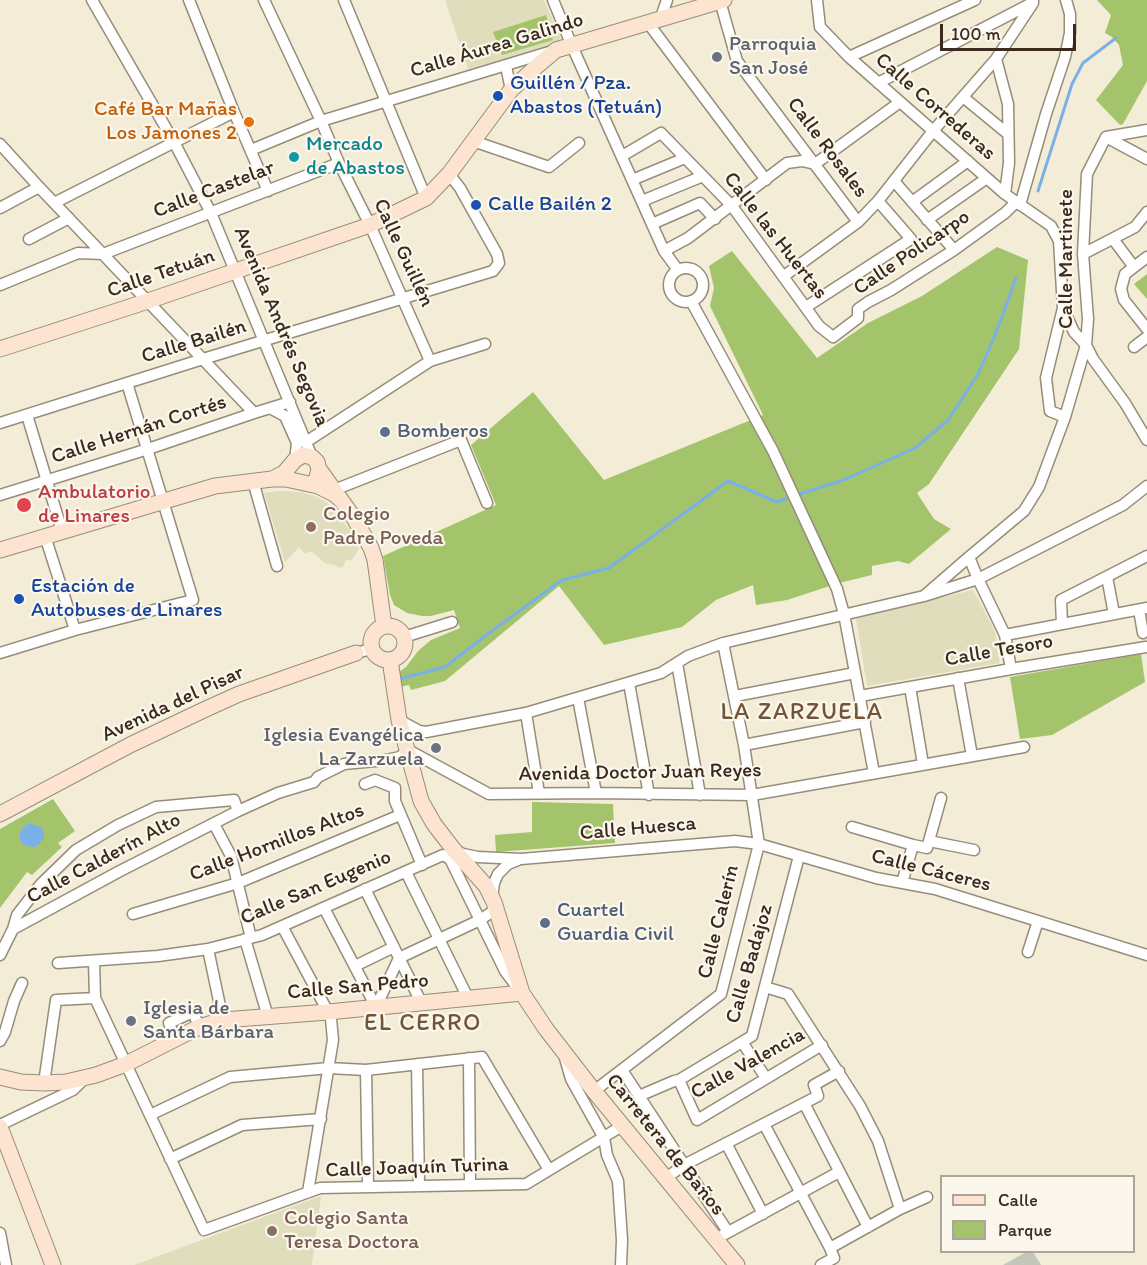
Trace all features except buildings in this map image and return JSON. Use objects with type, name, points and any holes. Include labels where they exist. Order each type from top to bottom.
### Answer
[{"type":"street","points":[[189,0],[268,191]]},
{"type":"street","name":"Calle Guillén","points":[[264,0],[370,225],[430,361]]},
{"type":"street","points":[[344,0],[426,198],[449,174],[511,90],[556,50]]},
{"type":"street","points":[[553,0],[664,251],[678,270]]},
{"type":"street","points":[[667,0],[654,21],[766,180]]},
{"type":"street","name":"Calle Correderas","points":[[817,0],[820,27],[849,57],[1005,194],[1051,226],[1059,241],[1063,308]]},
{"type":"street","points":[[849,57],[975,0]]},
{"type":"street","points":[[1018,203],[1065,57],[1070,33],[1070,14],[1066,0]]},
{"type":"street","name":"Avenida Andrés Segovia","points":[[93,1],[174,142],[211,213],[316,463],[354,518],[371,548],[375,560],[384,626]]},
{"type":"street","name":"Calle Áurea Galindo","points":[[251,150],[321,121],[722,1]]},
{"type":"street","name":"Calle Rosales","points":[[722,1],[737,61],[858,222]]},
{"type":"street","points":[[784,276],[858,222],[878,201],[933,131],[996,59],[1033,1]]},
{"type":"street","points":[[878,83],[1033,1]]},
{"type":"street","points":[[996,59],[1008,104],[1009,163],[1005,194]]},
{"type":"street","points":[[506,66],[511,90]]},
{"type":"street","points":[[963,97],[1008,134]]},
{"type":"street","points":[[664,251],[688,238],[787,163],[802,161],[815,165],[900,102]]},
{"type":"street","points":[[54,203],[234,112]]},
{"type":"street","points":[[1106,137],[1147,130]]},
{"type":"street","name":"Calle las Huertas","points":[[622,156],[661,133],[732,206],[819,326],[833,337]]},
{"type":"street","points":[[1106,137],[1147,159]]},
{"type":"street","name":"Calle Martinete","points":[[1106,137],[1087,174],[1083,254],[1088,319],[1086,345],[1147,440]]},
{"type":"street","points":[[473,141],[549,167],[579,143]]},
{"type":"street","points":[[0,144],[254,413]]},
{"type":"street","points":[[632,180],[685,158]]},
{"type":"street","points":[[912,202],[968,161]]},
{"type":"street","name":"Calle Castelar","points":[[0,285],[78,253],[104,254],[339,163]]},
{"type":"street","name":"Calle Bailén","points":[[0,423],[493,271],[499,263],[497,254],[449,174]]},
{"type":"street","points":[[642,201],[703,176]]},
{"type":"street","points":[[927,220],[987,178]]},
{"type":"street","points":[[894,181],[954,250]]},
{"type":"street","points":[[0,208],[39,187]]},
{"type":"street","name":"Calle Tetuán","points":[[0,349],[370,225],[426,198]]},
{"type":"street","points":[[806,307],[911,239],[878,201]]},
{"type":"street","points":[[652,224],[700,203],[714,219]]},
{"type":"street","name":"Calle Policarpo","points":[[833,337],[858,318],[858,309],[954,250],[1018,203]]},
{"type":"street","points":[[1083,254],[1135,227],[1147,212]]},
{"type":"street","points":[[29,239],[69,218]]},
{"type":"street","points":[[1113,239],[1134,267]]},
{"type":"street","points":[[1147,257],[1125,274],[1121,289],[1124,300],[1147,329]]},
{"type":"street","points":[[684,268],[696,272],[703,284],[699,296],[691,301],[681,302],[670,293],[669,280],[672,274],[684,268]]},
{"type":"street","points":[[691,301],[773,451],[837,589],[844,614],[874,773]]},
{"type":"street","points":[[924,596],[1024,511],[1039,488],[1065,417],[1086,345],[1074,332],[1063,308]]},
{"type":"street","points":[[1063,308],[1046,378],[1050,411],[1065,417]]},
{"type":"street","points":[[1134,347],[1147,337]]},
{"type":"street","points":[[306,442],[430,361],[485,344]]},
{"type":"street","points":[[0,653],[75,630],[193,600],[127,383]]},
{"type":"street","name":"Calle Hernán Cortés","points":[[0,495],[290,402]]},
{"type":"street","name":"Avenida Andrés Segovia","points":[[270,408],[285,416],[297,443],[294,462]]},
{"type":"street","points":[[27,415],[62,531]]},
{"type":"street","points":[[337,495],[461,440],[487,503]]},
{"type":"street","points":[[0,550],[215,486],[272,479],[284,473],[294,462],[303,455],[316,463],[319,472],[315,479],[303,482],[295,477],[292,473],[294,462]]},
{"type":"street","name":"Avenida Andrés Segovia","points":[[272,479],[303,482],[337,495]]},
{"type":"street","points":[[253,482],[277,566]]},
{"type":"street","points":[[399,720],[419,731],[426,732],[526,713],[661,674],[688,656],[723,643],[924,596],[978,579],[1123,505],[1147,486]]},
{"type":"street","points":[[45,536],[75,630]]},
{"type":"street","points":[[1062,624],[1061,600],[1147,556]]},
{"type":"street","points":[[969,557],[1005,634],[1011,669]]},
{"type":"street","points":[[1107,577],[1114,614]]},
{"type":"street","points":[[1005,634],[1143,609],[1143,633]]},
{"type":"street","points":[[404,637],[452,622]]},
{"type":"street","points":[[384,626],[393,626],[404,637],[403,651],[398,657],[390,660],[377,657],[371,648],[372,635],[384,626]]},
{"type":"street","points":[[723,643],[744,746],[759,844]]},
{"type":"street","name":"Calle Tesoro","points":[[860,696],[1146,647]]},
{"type":"street","name":"Avenida del Pisar","points":[[0,814],[130,745],[224,701],[371,648]]},
{"type":"street","points":[[390,660],[399,720],[408,750]]},
{"type":"street","points":[[677,663],[700,795]]},
{"type":"street","points":[[735,696],[855,673]]},
{"type":"street","points":[[958,678],[972,756]]},
{"type":"street","points":[[628,683],[649,795]]},
{"type":"street","points":[[910,687],[923,764]]},
{"type":"street","points":[[578,698],[596,793]]},
{"type":"street","points":[[526,713],[539,794]]},
{"type":"street","points":[[744,746],[865,723]]},
{"type":"street","name":"Avenida Doctor Juan Reyes","points":[[408,750],[489,794],[752,795],[1024,747]]},
{"type":"street","name":"Calle Calderín Alto","points":[[13,929],[238,810],[314,782],[318,777],[344,764],[400,757],[408,750]]},
{"type":"street","name":"Carretera de Baños","points":[[408,750],[421,801],[447,851],[486,886],[494,904],[522,993],[546,1029],[622,1126],[666,1178],[722,1236]]},
{"type":"street","points":[[365,784],[375,780],[395,788],[395,801],[422,865]]},
{"type":"street","points":[[852,827],[927,848],[941,798]]},
{"type":"street","points":[[0,955],[17,915],[41,884],[76,850],[118,825],[156,807],[234,800],[238,810]]},
{"type":"street","name":"Calle Hornillos Altos","points":[[133,914],[238,883],[400,815]]},
{"type":"street","points":[[214,824],[231,856],[268,1017]]},
{"type":"street","name":"Calle Huesca","points":[[447,851],[478,857],[521,859],[735,841],[759,844]]},
{"type":"street","points":[[929,841],[974,850]]},
{"type":"street","name":"Calle Cáceres","points":[[759,844],[876,878],[935,889],[1147,955]]},
{"type":"street","name":"Calle Calerín","points":[[594,1091],[721,994],[759,844]]},
{"type":"street","points":[[902,883],[913,845]]},
{"type":"street","points":[[447,851],[505,971],[522,993]]},
{"type":"street","name":"Calle San Eugenio","points":[[58,963],[158,956],[208,948],[262,935],[422,865],[447,851]]},
{"type":"street","name":"Calle Badajoz","points":[[639,1096],[680,1080],[752,1036],[799,856]]},
{"type":"street","name":"Calle Huesca","points":[[507,858],[484,865],[479,871],[478,878],[497,875],[507,864],[521,859]]},
{"type":"street","points":[[406,872],[468,998]]},
{"type":"street","points":[[376,1007],[399,958],[480,920],[494,904],[493,887],[497,875]]},
{"type":"street","points":[[365,889],[421,1002]]},
{"type":"street","points":[[324,908],[376,1007]]},
{"type":"street","points":[[1028,952],[1038,921]]},
{"type":"street","points":[[282,926],[331,1019],[333,1040],[308,1192]]},
{"type":"street","points":[[355,966],[394,947]]},
{"type":"street","points":[[208,948],[223,1020]]},
{"type":"street","points":[[94,961],[96,998],[170,1159],[242,1125],[321,1119]]},
{"type":"street","points":[[0,1041],[22,983]]},
{"type":"street","points":[[765,987],[788,994],[860,1106],[878,1141],[900,1209]]},
{"type":"street","name":"Calle San Pedro","points":[[4,1080],[66,1082],[96,1075],[126,1064],[199,1027],[223,1020],[522,993]]},
{"type":"street","points":[[44,1083],[56,1000],[96,998]]},
{"type":"street","points":[[742,1042],[766,1078]]},
{"type":"street","name":"Calle Valencia","points":[[680,1080],[697,1120],[822,1045]]},
{"type":"street","name":"Carretera de Baños","points":[[562,1050],[571,1079],[604,1138],[607,1155],[618,1181],[622,1240],[621,1265]]},
{"type":"street","points":[[150,1115],[230,1077],[329,1068],[366,1070],[482,1057],[549,1170]]},
{"type":"street","points":[[469,1058],[470,1185]]},
{"type":"street","points":[[417,1064],[419,1186]]},
{"type":"street","points":[[366,1070],[368,1187]]},
{"type":"street","name":"Carretera de Baños","points":[[622,1070],[684,1164],[737,1265]]},
{"type":"street","points":[[666,1178],[684,1164],[818,1096],[814,1085],[838,1071]]},
{"type":"street","name":"Calle San Pedro","points":[[0,1126],[73,1090],[85,1078]]},
{"type":"street","points":[[804,1104],[868,1227]]},
{"type":"street","points":[[764,1124],[830,1248],[834,1258],[821,1265]]},
{"type":"street","points":[[0,1126],[53,1265]]},
{"type":"street","name":"Calle Joaquín Turina","points":[[170,1159],[204,1230],[320,1188],[526,1184],[622,1126]]},
{"type":"street","points":[[726,1143],[763,1214]]},
{"type":"street","points":[[722,1236],[839,1172]]},
{"type":"street","points":[[830,1248],[900,1209],[927,1197]]},
{"type":"street","points":[[0,1233],[6,1265]]},
{"type":"shaded area","points":[[445,0],[544,0],[563,43],[468,69]]},
{"type":"shaded area","name":"Colegio Padre Poveda","points":[[301,492],[314,496],[336,510],[359,549],[351,561],[347,559],[342,568],[326,564],[311,551],[305,554],[299,547],[285,562],[264,493]]},
{"type":"shaded area","points":[[973,590],[995,631],[1000,663],[867,686],[856,618]]},
{"type":"shaded area","name":"Colegio Santa Teresa Doctora","points":[[321,1196],[312,1265],[134,1265]]},
{"type":"shaded area","points":[[1024,1253],[1034,1253],[1041,1265],[1003,1265]]},
{"type":"green space","points":[[1097,0],[1147,0],[1147,81],[1123,124],[1120,125],[1096,100],[1123,65],[1119,45],[1105,33],[1111,15]]},
{"type":"green space","points":[[546,15],[553,40],[502,55],[493,32]]},
{"type":"green space","points":[[997,247],[1028,260],[1019,349],[929,484],[917,493],[934,519],[951,529],[909,564],[898,561],[872,566],[872,575],[787,600],[756,605],[753,585],[716,600],[682,627],[604,645],[559,586],[445,681],[411,690],[409,685],[400,687],[399,672],[406,667],[418,651],[431,640],[460,628],[454,610],[422,616],[407,613],[394,605],[383,556],[496,505],[471,445],[533,392],[604,480],[763,415],[710,306],[714,288],[709,266],[732,251],[817,358],[868,323],[922,296]]},
{"type":"green space","points":[[1147,274],[1147,299],[1134,284]]},
{"type":"green space","points":[[1141,654],[1145,682],[1052,735],[1020,739],[1010,677]]},
{"type":"green space","points":[[53,799],[75,831],[58,843],[62,847],[32,875],[27,872],[0,908],[0,829]]},
{"type":"green space","points":[[532,802],[613,804],[615,843],[496,852],[495,835],[532,832]]},
{"type":"water","points":[[28,823],[41,827],[44,833],[44,838],[34,847],[21,843],[19,835]]},
{"type":"waterway","points":[[1038,191],[1072,84],[1083,63],[1116,38]]},
{"type":"waterway","points":[[797,495],[846,479],[915,448],[948,420],[978,374],[1016,278]]},
{"type":"waterway","points":[[399,679],[445,667],[562,580],[609,568],[728,481],[777,502],[791,497]]},
{"type":"place","name":"Parroquia San José","points":[[717,57]]},
{"type":"place","name":"Guillén / Pza. Abastos (Tetuán)","points":[[498,96]]},
{"type":"place","name":"Café Bar Mañas Los Jamones 2","points":[[249,122]]},
{"type":"place","name":"Mercado de Abastos","points":[[294,157]]},
{"type":"place","name":"Calle Bailén 2","points":[[476,205]]},
{"type":"place","name":"Bomberos","points":[[385,432]]},
{"type":"place","name":"Ambulatorio de Linares","points":[[24,505]]},
{"type":"place","name":"Colegio Padre Poveda","points":[[311,527]]},
{"type":"place","name":"Estación de Autobuses de Linares","points":[[19,599]]},
{"type":"place","name":"Iglesia Evangélica La Zarzuela","points":[[436,748]]},
{"type":"place","name":"Cuartel Guardia Civil","points":[[545,923]]},
{"type":"place","name":"Iglesia de Santa Bárbara","points":[[131,1021]]},
{"type":"place","name":"Colegio Santa Teresa Doctora","points":[[272,1231]]},
{"type":"district","name":"LA ZARZUELA","points":[[802,713]]},
{"type":"district","name":"EL CERRO","points":[[423,1024]]}]
